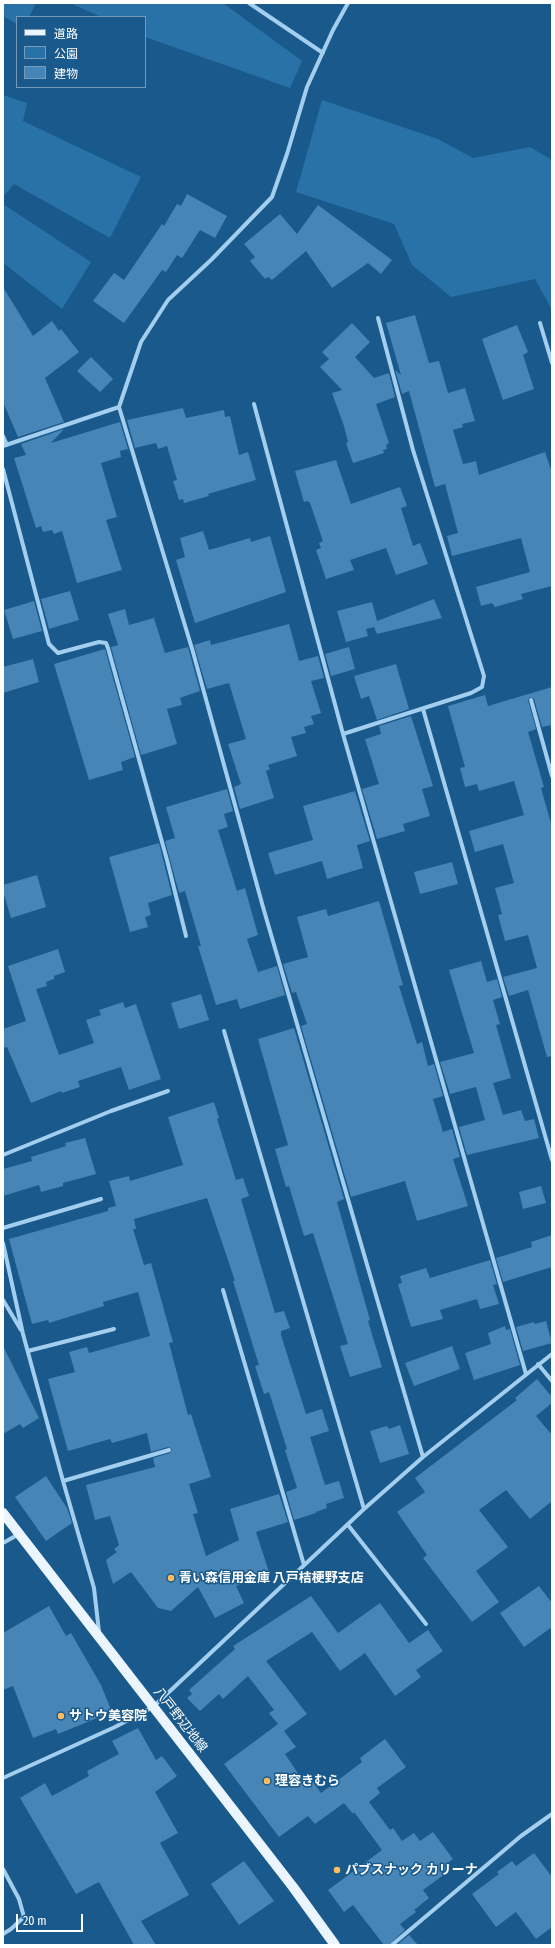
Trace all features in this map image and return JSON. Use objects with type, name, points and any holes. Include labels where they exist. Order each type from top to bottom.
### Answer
[{"type":"main road","name":"八戸野辺地線","points":[[3,1513],[293,1887],[335,1945]]},
{"type":"street","points":[[249,3],[323,53]]},
{"type":"street","points":[[348,3],[307,87],[272,198],[211,260],[168,300],[141,342],[120,407],[193,652],[266,914],[423,1457]]},
{"type":"street","points":[[343,734],[471,693],[482,687],[484,676],[413,450],[378,318]]},
{"type":"street","points":[[540,323],[552,364]]},
{"type":"street","points":[[254,404],[343,734],[526,1374]]},
{"type":"street","points":[[3,436],[5,445],[120,407]]},
{"type":"street","points":[[3,470],[49,644],[58,653],[99,642],[106,643],[108,648],[167,860],[186,936]]},
{"type":"street","points":[[531,700],[552,776]]},
{"type":"street","points":[[423,709],[552,1160]]},
{"type":"street","points":[[224,1031],[364,1509]]},
{"type":"street","points":[[3,1155],[111,1111],[168,1092]]},
{"type":"street","points":[[3,1228],[101,1199]]},
{"type":"street","points":[[3,1243],[23,1334],[94,1588],[99,1637]]},
{"type":"street","points":[[223,1290],[304,1566]]},
{"type":"street","points":[[3,1300],[23,1334]]},
{"type":"street","points":[[28,1351],[114,1329]]},
{"type":"street","points":[[3,1778],[115,1727],[153,1707],[364,1509],[423,1457],[552,1354]]},
{"type":"street","points":[[538,1364],[552,1381]]},
{"type":"street","points":[[63,1480],[169,1450]]},
{"type":"street","points":[[348,1525],[426,1624]]},
{"type":"street","points":[[3,1543],[19,1534]]},
{"type":"street","points":[[392,1945],[521,1836],[552,1814]]},
{"type":"street","points":[[3,1869],[19,1899],[24,1917],[12,1929],[3,1934]]},
{"type":"green space","points":[[3,3],[36,3],[30,16],[16,16],[16,23],[3,16]]},
{"type":"green space","points":[[70,3],[223,3],[302,61],[290,88],[146,37],[146,16],[99,16]]},
{"type":"green space","points":[[3,95],[27,103],[23,121],[141,177],[110,238],[14,184],[3,197]]},
{"type":"green space","points":[[322,100],[438,139],[473,158],[530,147],[552,160],[552,310],[535,279],[451,297],[412,265],[394,224],[296,192]]},
{"type":"green space","points":[[3,204],[91,262],[62,309],[3,263]]},
{"type":"building","points":[[187,194],[227,216],[215,238],[200,230],[182,258],[177,255],[166,272],[162,270],[124,323],[93,301],[114,273],[124,280],[162,224],[164,226],[177,204],[181,206]]},
{"type":"building","points":[[318,205],[392,260],[381,274],[368,263],[332,288],[306,251],[272,280],[268,277],[265,279],[250,261],[255,257],[244,244],[280,214],[297,234]]},
{"type":"building","points":[[3,287],[33,336],[52,321],[59,331],[61,329],[79,352],[45,378],[64,422],[18,437],[3,402]]},
{"type":"building","points":[[415,315],[429,363],[439,361],[448,393],[465,388],[475,421],[462,424],[463,427],[453,430],[463,464],[476,461],[479,475],[545,452],[552,473],[552,586],[521,594],[523,599],[495,607],[492,603],[481,606],[476,587],[530,572],[521,538],[452,556],[447,536],[458,533],[445,484],[435,487],[409,391],[402,394],[395,370],[401,375],[386,323]]},
{"type":"building","points":[[352,323],[370,342],[355,357],[374,378],[389,373],[395,397],[376,404],[389,443],[386,445],[387,449],[383,450],[384,453],[353,463],[346,443],[348,442],[344,426],[332,393],[342,390],[320,367],[329,359],[322,352]]},
{"type":"building","points":[[517,325],[528,352],[523,355],[534,389],[503,400],[482,339]]},
{"type":"building","points":[[91,357],[113,379],[100,392],[77,371]]},
{"type":"building","points":[[183,408],[186,418],[224,410],[225,417],[230,416],[239,455],[248,452],[256,480],[208,494],[209,496],[184,503],[183,499],[179,500],[173,481],[177,480],[167,446],[158,449],[156,443],[135,448],[127,420]]},
{"type":"building","points":[[120,422],[128,449],[120,451],[121,457],[101,463],[117,517],[106,520],[122,570],[77,583],[62,531],[54,534],[52,530],[43,532],[41,526],[36,528],[14,458],[26,455],[21,444],[64,429],[51,443]]},
{"type":"building","points":[[336,460],[351,504],[400,487],[407,506],[401,508],[413,546],[420,543],[428,564],[396,575],[386,548],[350,560],[354,570],[326,579],[316,550],[321,548],[319,543],[323,541],[310,503],[308,501],[304,502],[295,471]]},
{"type":"building","points":[[203,531],[209,550],[250,538],[251,542],[270,536],[286,592],[195,623],[176,560],[185,557],[180,538]]},
{"type":"building","points":[[70,591],[79,620],[49,629],[41,599]]},
{"type":"building","points":[[434,599],[442,618],[377,634],[374,627],[366,629],[368,636],[346,642],[337,611],[372,602],[377,621]]},
{"type":"building","points":[[34,601],[42,631],[13,639],[4,610]]},
{"type":"building","points":[[125,609],[129,625],[154,618],[165,653],[188,647],[200,691],[180,698],[182,705],[167,709],[177,744],[141,755],[111,647],[118,645],[108,614]]},
{"type":"building","points":[[289,624],[299,661],[318,656],[324,678],[311,681],[321,713],[311,716],[314,724],[304,727],[306,733],[291,737],[297,756],[268,765],[270,769],[266,771],[274,798],[240,809],[234,787],[241,784],[228,744],[246,739],[229,683],[207,689],[194,645],[210,640],[211,645]]},
{"type":"building","points":[[349,647],[355,669],[331,676],[325,654]]},
{"type":"building","points":[[105,649],[135,757],[121,762],[123,770],[89,780],[54,664]]},
{"type":"building","points":[[33,659],[39,682],[3,693],[3,667]]},
{"type":"building","points":[[396,664],[409,709],[377,720],[369,696],[361,699],[354,676]]},
{"type":"building","points":[[552,687],[552,725],[542,727],[534,699],[530,697],[528,700],[536,729],[528,732],[544,787],[541,788],[552,827],[552,1056],[547,1057],[528,990],[509,996],[503,977],[537,968],[528,935],[505,941],[498,915],[502,914],[495,888],[514,883],[503,844],[475,852],[469,831],[524,815],[514,781],[479,791],[477,784],[465,787],[460,768],[465,767],[448,706],[485,695],[488,706]]},
{"type":"building","points":[[411,716],[433,786],[422,789],[430,816],[403,824],[405,831],[377,839],[362,789],[379,784],[365,739],[381,734],[379,726]]},
{"type":"building","points":[[227,789],[233,811],[224,814],[228,827],[218,830],[237,891],[245,888],[258,935],[247,939],[258,972],[277,966],[285,995],[240,1009],[237,999],[216,1005],[198,946],[201,946],[185,891],[179,893],[165,841],[175,838],[166,807]]},
{"type":"building","points":[[355,791],[370,841],[357,845],[363,868],[327,879],[322,861],[275,875],[268,853],[313,840],[303,806]]},
{"type":"building","points":[[159,843],[172,895],[148,903],[151,915],[145,917],[148,927],[130,932],[109,857]]},
{"type":"building","points":[[452,862],[458,884],[420,894],[414,872]]},
{"type":"building","points":[[37,875],[46,907],[11,918],[3,891],[3,885]]},
{"type":"building","points":[[379,901],[403,985],[399,986],[417,1044],[422,1042],[428,1066],[434,1064],[443,1096],[433,1099],[443,1132],[452,1129],[460,1157],[453,1159],[468,1206],[417,1221],[405,1181],[351,1197],[301,1026],[307,1024],[296,992],[292,993],[283,964],[308,957],[297,917],[326,909],[328,916]]},
{"type":"building","points":[[58,949],[65,972],[54,976],[54,979],[46,982],[47,986],[36,989],[59,1055],[94,1043],[86,1020],[101,1015],[99,1010],[123,1002],[125,1008],[136,1004],[161,1079],[129,1090],[121,1067],[78,1081],[80,1087],[62,1093],[61,1091],[31,1103],[7,1047],[3,1048],[3,1029],[26,1021],[8,966]]},
{"type":"building","points":[[481,961],[487,982],[497,979],[502,997],[493,1000],[500,1024],[496,1025],[511,1078],[493,1083],[503,1115],[521,1110],[525,1121],[534,1119],[539,1138],[467,1155],[459,1127],[485,1120],[476,1087],[450,1094],[440,1062],[474,1053],[449,970]]},
{"type":"building","points":[[201,994],[209,1020],[179,1029],[171,1003]]},
{"type":"building","points":[[294,1028],[344,1199],[337,1202],[370,1320],[368,1321],[382,1367],[350,1377],[340,1346],[348,1344],[313,1233],[304,1236],[289,1186],[286,1187],[275,1149],[288,1145],[258,1039]]},
{"type":"building","points":[[214,1102],[219,1118],[217,1119],[236,1180],[243,1178],[249,1196],[241,1199],[275,1313],[284,1311],[290,1328],[281,1331],[281,1335],[306,1414],[322,1409],[329,1431],[310,1437],[325,1485],[339,1481],[344,1498],[326,1504],[327,1508],[316,1513],[294,1520],[286,1492],[297,1488],[285,1450],[287,1449],[269,1392],[264,1394],[255,1366],[259,1365],[233,1281],[235,1281],[207,1198],[134,1219],[136,1229],[133,1229],[144,1265],[151,1263],[173,1342],[169,1343],[188,1415],[191,1414],[211,1477],[189,1484],[198,1513],[193,1514],[206,1556],[239,1540],[230,1509],[279,1494],[288,1522],[256,1532],[270,1575],[236,1586],[244,1603],[215,1618],[198,1587],[171,1611],[158,1608],[131,1572],[113,1584],[106,1560],[117,1552],[114,1549],[119,1545],[110,1516],[95,1520],[86,1485],[155,1467],[153,1458],[170,1453],[172,1449],[168,1447],[151,1452],[147,1433],[112,1443],[110,1439],[68,1451],[48,1379],[75,1372],[69,1352],[87,1347],[89,1353],[150,1336],[138,1292],[103,1302],[104,1306],[49,1323],[48,1320],[32,1324],[9,1239],[108,1211],[108,1208],[116,1206],[109,1181],[129,1176],[130,1181],[183,1165],[168,1117]]},
{"type":"building","points":[[85,1138],[96,1174],[63,1183],[63,1186],[41,1192],[39,1185],[3,1196],[3,1169],[32,1161],[31,1157],[66,1146],[65,1143]]},
{"type":"building","points":[[541,1186],[546,1203],[523,1209],[519,1192]]},
{"type":"building","points":[[552,1235],[552,1267],[503,1282],[496,1258],[532,1247],[531,1242]]},
{"type":"building","points":[[490,1260],[497,1284],[493,1285],[499,1304],[480,1309],[477,1299],[440,1310],[443,1319],[411,1327],[398,1284],[402,1283],[400,1276],[426,1268],[430,1278]]},
{"type":"building","points":[[546,1321],[552,1343],[523,1351],[516,1327],[534,1322],[535,1324]]},
{"type":"building","points":[[505,1326],[506,1330],[510,1329],[520,1365],[474,1380],[465,1353],[491,1344],[488,1333]]},
{"type":"building","points":[[3,1346],[39,1418],[23,1428],[20,1424],[3,1434]]},
{"type":"building","points":[[452,1346],[460,1369],[414,1386],[405,1363]]},
{"type":"building","points":[[537,1379],[552,1397],[552,1403],[536,1416],[552,1435],[552,1501],[530,1519],[506,1490],[479,1510],[508,1547],[476,1571],[499,1602],[472,1622],[423,1558],[427,1555],[397,1512],[425,1492],[415,1478],[517,1400],[515,1398]]},
{"type":"building","points":[[400,1425],[409,1454],[380,1463],[370,1431],[387,1426],[389,1429]]},
{"type":"building","points":[[46,1476],[67,1508],[72,1523],[46,1541],[15,1497]]},
{"type":"building","points":[[539,1586],[552,1603],[552,1627],[524,1647],[500,1613]]},
{"type":"building","points":[[311,1596],[338,1633],[380,1603],[409,1643],[428,1630],[443,1651],[416,1670],[421,1677],[395,1696],[365,1653],[340,1671],[312,1632],[266,1661],[307,1714],[284,1731],[296,1747],[285,1754],[305,1784],[311,1779],[321,1793],[362,1762],[360,1758],[385,1739],[406,1767],[377,1788],[380,1793],[369,1802],[390,1830],[393,1828],[402,1841],[414,1833],[420,1841],[433,1832],[453,1859],[445,1865],[449,1871],[423,1890],[429,1898],[414,1910],[416,1912],[400,1924],[405,1930],[389,1945],[384,1945],[353,1905],[344,1912],[328,1890],[382,1850],[354,1812],[353,1814],[344,1803],[315,1824],[308,1816],[279,1837],[224,1764],[278,1724],[269,1713],[274,1710],[248,1676],[223,1699],[219,1694],[200,1711],[187,1698],[192,1694],[189,1690],[235,1649],[233,1646]]},
{"type":"building","points":[[49,1606],[66,1636],[71,1633],[101,1685],[112,1712],[58,1734],[56,1729],[33,1738],[13,1686],[3,1690],[3,1633]]},
{"type":"building","points":[[138,1728],[156,1760],[162,1756],[177,1776],[155,1792],[178,1833],[160,1843],[189,1895],[141,1921],[156,1945],[134,1945],[99,1882],[76,1894],[20,1798],[45,1783],[52,1796],[89,1776],[87,1771],[119,1754],[112,1741]]},
{"type":"building","points":[[534,1853],[552,1877],[552,1927],[536,1939],[516,1912],[496,1927],[472,1894],[499,1874],[497,1872],[512,1861],[516,1866]]},
{"type":"building","points":[[244,1861],[274,1901],[239,1925],[211,1884]]},
{"type":"building","points":[[409,1935],[418,1945],[397,1945]]},
{"type":"place","name":"青い森信用金庫 八戸桔梗野支店","points":[[171,1578]]},
{"type":"place","name":"サトウ美容院","points":[[61,1716]]},
{"type":"place","name":"理容きむら","points":[[267,1781]]},
{"type":"place","name":"パブスナック カリーナ","points":[[337,1870]]}]
